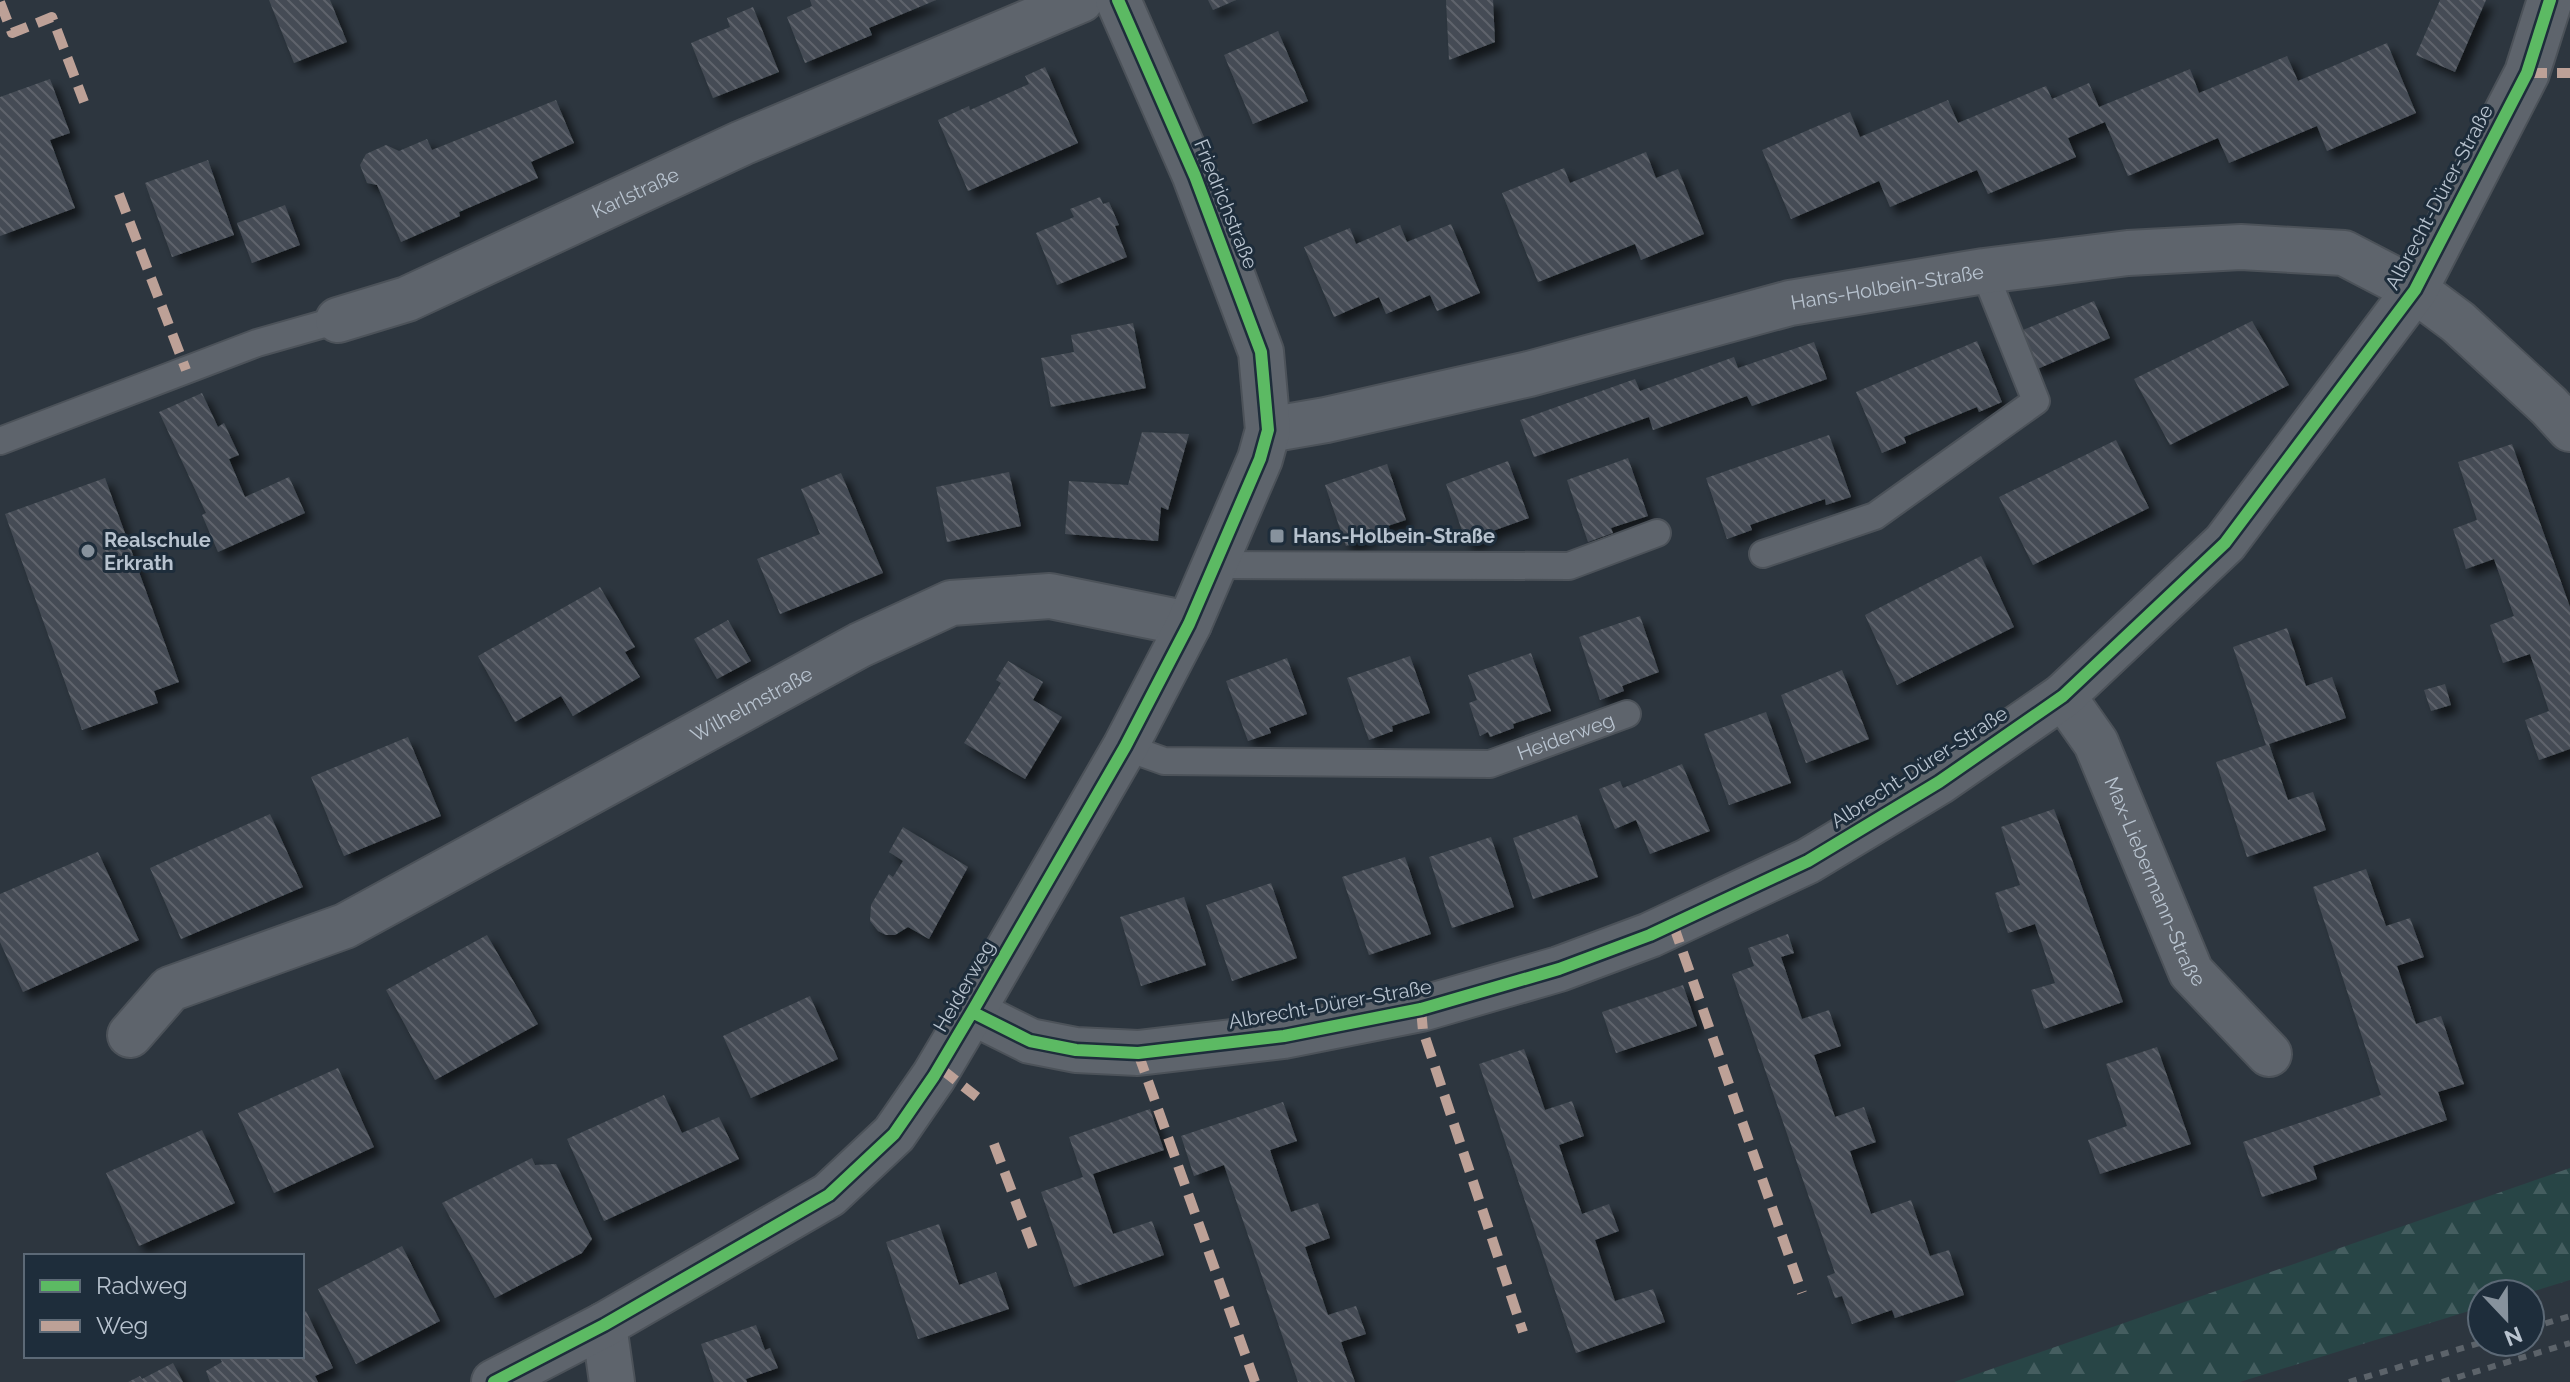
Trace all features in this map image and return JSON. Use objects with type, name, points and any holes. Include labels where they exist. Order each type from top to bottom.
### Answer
[{"type":"street","name":"Karlstraße","points":[[338,320],[407,299],[742,143],[1081,0]]},
{"type":"street","name":"Friedrichstraße","points":[[1118,0],[1195,176],[1261,352],[1268,430]]},
{"type":"street","name":"Albrecht-Dürer-Straße","points":[[972,1012],[1030,1041],[1076,1050],[1138,1053],[1284,1036],[1456,1001],[1559,969],[1650,935],[1808,861],[1939,782],[2063,696],[2225,543],[2415,290],[2527,73],[2550,0]]},
{"type":"street","name":"Hans-Holbein-Straße","points":[[1268,430],[1529,374],[1790,303],[1984,271],[2128,253],[2241,247],[2344,253],[2415,290],[2458,322],[2570,429]]},
{"type":"street","name":"Heiderweg","points":[[494,1382],[604,1325],[829,1195],[894,1134],[934,1076],[1125,747],[1216,565],[1260,459],[1268,430]]},
{"type":"street","name":"Wilhelmstraße","points":[[130,1035],[170,989],[345,926],[860,645],[951,603],[1050,596],[1189,624]]},
{"type":"street","name":"Max-Liebermann-Straße","points":[[2063,696],[2096,743],[2191,972],[2269,1054]]},
{"type":"street","points":[[604,1325],[612,1382]]},
{"type":"lane","points":[[1763,554],[1875,516],[2036,401],[1984,271]]},
{"type":"lane","name":"Karlstraße","points":[[0,441],[257,343],[338,320]]},
{"type":"lane","points":[[1216,565],[1569,566],[1657,533]]},
{"type":"lane","name":"Heiderweg","points":[[1125,747],[1164,761],[1490,764],[1627,714]]},
{"type":"green space","points":[[2570,1168],[2570,1280],[2546,1287],[2546,1278],[2466,1278],[2466,1312],[2240,1382],[1954,1382]]},
{"type":"building","points":[[269,0],[330,0],[347,42],[294,63]]},
{"type":"building","points":[[810,0],[936,0],[869,28],[872,35],[805,63],[787,17],[812,6]]},
{"type":"building","points":[[1208,0],[1236,0],[1213,10]]},
{"type":"building","points":[[1446,0],[1493,0],[1495,42],[1449,60]]},
{"type":"building","points":[[2440,0],[2486,0],[2455,72],[2416,55]]},
{"type":"building","points":[[753,7],[779,72],[713,98],[691,43],[730,27],[727,18]]},
{"type":"building","points":[[1278,31],[1308,101],[1253,124],[1224,55]]},
{"type":"building","points":[[2387,43],[2416,113],[2327,151],[2317,126],[2229,163],[2218,138],[2128,176],[2105,122],[2068,138],[2076,157],[1988,194],[1977,170],[1890,207],[1879,181],[1791,219],[1762,150],[1850,112],[1860,137],[1948,100],[1958,123],[2046,86],[2052,99],[2089,83],[2099,107],[2190,69],[2199,93],[2287,56],[2298,81]]},
{"type":"building","points":[[1045,67],[1078,143],[968,191],[938,120],[969,106],[970,110],[1029,84],[1025,76]]},
{"type":"building","points":[[50,79],[70,133],[50,140],[75,208],[0,236],[0,97]]},
{"type":"building","points":[[556,100],[574,143],[531,162],[538,178],[459,212],[460,216],[401,242],[377,185],[367,183],[360,165],[366,154],[386,145],[399,151],[427,139],[432,150]]},
{"type":"building","points":[[1646,152],[1656,178],[1678,169],[1704,234],[1641,260],[1635,244],[1538,282],[1502,193],[1564,168],[1570,183]]},
{"type":"building","points":[[208,160],[234,235],[172,257],[145,183]]},
{"type":"building","points":[[1100,197],[1103,204],[1109,202],[1127,257],[1057,285],[1036,233],[1074,217],[1070,209]]},
{"type":"building","points":[[285,205],[300,245],[252,263],[237,223]]},
{"type":"building","points":[[1451,224],[1480,293],[1437,311],[1430,295],[1386,314],[1379,297],[1334,317],[1304,247],[1350,228],[1356,244],[1400,225],[1407,242]]},
{"type":"building","points":[[2094,301],[2110,338],[2035,370],[2018,332]]},
{"type":"building","points":[[2252,321],[2289,385],[2170,445],[2134,379]]},
{"type":"building","points":[[1133,323],[1146,388],[1051,407],[1041,358],[1074,352],[1071,335]]},
{"type":"building","points":[[1977,341],[2002,402],[1979,412],[1977,407],[1904,437],[1906,443],[1882,453],[1856,392]]},
{"type":"building","points":[[1814,342],[1827,379],[1752,406],[1747,396],[1653,430],[1649,417],[1534,457],[1520,420],[1635,379],[1640,391],[1734,357],[1738,368]]},
{"type":"building","points":[[202,393],[218,427],[224,423],[239,455],[229,459],[245,497],[289,477],[305,513],[218,552],[202,515],[206,513],[159,412]]},
{"type":"building","points":[[1142,432],[1189,434],[1168,510],[1161,507],[1158,541],[1065,534],[1069,481],[1128,485]]},
{"type":"building","points":[[1829,435],[1851,497],[1826,505],[1825,499],[1750,525],[1752,530],[1727,539],[1706,478]]},
{"type":"building","points":[[2116,440],[2149,508],[2033,565],[1999,497]]},
{"type":"building","points":[[2512,444],[2570,607],[2570,749],[2539,760],[2525,720],[2549,711],[2530,654],[2503,663],[2490,625],[2514,616],[2494,559],[2466,569],[2453,529],[2477,520],[2458,462]]},
{"type":"building","points":[[1628,458],[1648,516],[1611,528],[1613,533],[1588,542],[1567,480]]},
{"type":"building","points":[[1508,461],[1529,518],[1490,532],[1492,536],[1467,545],[1446,484]]},
{"type":"building","points":[[1387,464],[1406,520],[1369,532],[1371,538],[1346,546],[1325,485]]},
{"type":"building","points":[[1009,472],[1021,526],[947,542],[936,487]]},
{"type":"building","points":[[841,473],[883,573],[780,614],[757,559],[820,534],[801,489]]},
{"type":"building","points":[[105,478],[179,682],[154,691],[158,703],[82,730],[5,514]]},
{"type":"building","points":[[1981,556],[2014,627],[1897,685],[1865,615]]},
{"type":"building","points":[[600,587],[635,647],[625,652],[640,677],[573,716],[561,696],[515,722],[478,656]]},
{"type":"building","points":[[1640,616],[1659,672],[1622,686],[1624,691],[1600,700],[1579,637]]},
{"type":"building","points":[[728,620],[751,661],[717,679],[694,639]]},
{"type":"building","points":[[2287,628],[2306,686],[2332,677],[2346,718],[2269,744],[2288,800],[2313,792],[2326,830],[2247,857],[2216,762],[2266,745],[2233,647]]},
{"type":"building","points":[[1531,653],[1551,711],[1513,724],[1514,728],[1490,737],[1488,732],[1480,736],[1469,703],[1477,700],[1468,675]]},
{"type":"building","points":[[1410,656],[1430,713],[1392,726],[1393,731],[1369,740],[1347,678]]},
{"type":"building","points":[[1287,658],[1307,714],[1269,728],[1271,733],[1248,741],[1226,681]]},
{"type":"building","points":[[1008,661],[1043,682],[1033,700],[1062,717],[1025,779],[964,743],[1001,683],[996,680]]},
{"type":"building","points":[[1842,670],[1869,739],[1806,763],[1781,695]]},
{"type":"building","points":[[2445,684],[2451,705],[2431,711],[2424,690]]},
{"type":"building","points":[[1766,712],[1791,783],[1729,805],[1704,734]]},
{"type":"building","points":[[408,737],[441,816],[344,856],[311,777]]},
{"type":"building","points":[[1682,764],[1710,831],[1650,854],[1636,820],[1615,829],[1599,789],[1620,781],[1623,788]]},
{"type":"building","points":[[2054,809],[2123,1002],[2044,1029],[2031,990],[2055,983],[2035,924],[2008,933],[1995,893],[2020,885],[2001,827]]},
{"type":"building","points":[[270,814],[303,887],[181,939],[150,868]]},
{"type":"building","points":[[1577,815],[1598,877],[1533,899],[1513,838]]},
{"type":"building","points":[[903,827],[968,867],[929,939],[908,927],[895,935],[886,935],[870,921],[871,905],[889,874],[893,877],[903,861],[889,852]]},
{"type":"building","points":[[1491,837],[1514,907],[1452,928],[1429,857]]},
{"type":"building","points":[[98,852],[139,940],[23,992],[0,942],[0,894]]},
{"type":"building","points":[[1405,857],[1431,934],[1369,955],[1342,877]]},
{"type":"building","points":[[2366,869],[2386,926],[2410,918],[2424,957],[2397,966],[2416,1024],[2441,1016],[2464,1084],[2438,1092],[2447,1120],[2313,1166],[2317,1179],[2262,1197],[2243,1142],[2381,1095],[2313,887]]},
{"type":"building","points":[[1271,883],[1297,958],[1232,981],[1206,905]]},
{"type":"building","points":[[1184,897],[1206,965],[1141,986],[1120,917]]},
{"type":"building","points":[[1788,934],[1794,953],[1781,957],[1802,1019],[1829,1010],[1841,1046],[1814,1055],[1835,1117],[1864,1107],[1876,1142],[1850,1151],[1871,1214],[1911,1200],[1930,1256],[1949,1250],[1964,1295],[1895,1318],[1892,1310],[1852,1324],[1842,1296],[1835,1298],[1827,1276],[1835,1273],[1732,974],[1754,966],[1748,948]]},
{"type":"building","points":[[487,935],[538,1024],[435,1080],[386,990]]},
{"type":"building","points":[[1683,985],[1697,1026],[1616,1053],[1602,1012]]},
{"type":"building","points":[[810,996],[838,1059],[751,1098],[723,1036]]},
{"type":"building","points":[[2157,1047],[2191,1144],[2100,1174],[2088,1140],[2127,1126],[2106,1064]]},
{"type":"building","points":[[1524,1049],[1545,1110],[1572,1101],[1584,1136],[1559,1145],[1582,1214],[1609,1204],[1619,1231],[1595,1240],[1615,1301],[1653,1289],[1665,1322],[1576,1353],[1479,1064]]},
{"type":"building","points":[[338,1068],[374,1147],[274,1193],[238,1113]]},
{"type":"building","points":[[664,1095],[682,1133],[719,1117],[739,1159],[604,1221],[567,1139]]},
{"type":"building","points":[[1283,1102],[1297,1141],[1270,1150],[1291,1212],[1318,1203],[1330,1238],[1305,1247],[1328,1315],[1356,1306],[1366,1334],[1341,1342],[1355,1382],[1298,1382],[1224,1165],[1194,1176],[1181,1136]]},
{"type":"building","points":[[1150,1109],[1164,1150],[1093,1174],[1113,1234],[1152,1221],[1164,1255],[1074,1287],[1041,1192],[1083,1177],[1069,1137]]},
{"type":"building","points":[[202,1130],[235,1203],[139,1246],[106,1173]]},
{"type":"building","points":[[532,1158],[535,1165],[556,1164],[592,1239],[582,1253],[495,1298],[442,1203]]},
{"type":"building","points":[[939,1224],[959,1285],[996,1272],[1009,1309],[918,1339],[886,1242]]},
{"type":"building","points":[[402,1246],[440,1321],[356,1364],[318,1289]]},
{"type":"building","points":[[304,1312],[333,1368],[315,1376],[318,1382],[210,1382],[206,1371],[222,1362],[220,1358],[304,1358]]},
{"type":"building","points":[[756,1325],[765,1350],[770,1348],[778,1368],[746,1379],[747,1382],[714,1382],[701,1344]]},
{"type":"building","points":[[173,1363],[183,1382],[128,1382],[140,1376],[142,1379]]},
{"type":"railway","points":[[2546,1323],[2570,1316]]},
{"type":"railway","points":[[2442,1382],[2570,1343]]},
{"type":"railway","points":[[2349,1382],[2466,1347]]},
{"type":"marked path","points":[[0,2],[12,33],[52,17],[84,102]]},
{"type":"marked path","points":[[2527,73],[2570,73]]},
{"type":"marked path","points":[[119,194],[186,370]]},
{"type":"marked path","points":[[1673,924],[1802,1293]]},
{"type":"marked path","points":[[1421,1009],[1423,1031],[1523,1332]]},
{"type":"marked path","points":[[1138,1053],[1255,1382]]},
{"type":"marked path","points":[[940,1068],[977,1097]]},
{"type":"marked path","points":[[994,1144],[1035,1253]]},
{"type":"cycle path","points":[[494,1382],[604,1325],[829,1195],[894,1134],[934,1076],[972,1012],[1125,747],[1189,624],[1260,459],[1268,430],[1261,352],[1195,176],[1118,0]]},
{"type":"cycle path","points":[[972,1012],[1030,1041],[1076,1050],[1138,1053],[1284,1036],[1421,1009],[1559,969],[1650,935],[1808,861],[1939,782],[2063,696],[2225,543],[2415,290],[2527,73],[2550,0]]},
{"type":"place","name":"Hans-Holbein-Straße","points":[[1277,536]]},
{"type":"place","name":"Realschule Erkrath","points":[[88,551]]}]
